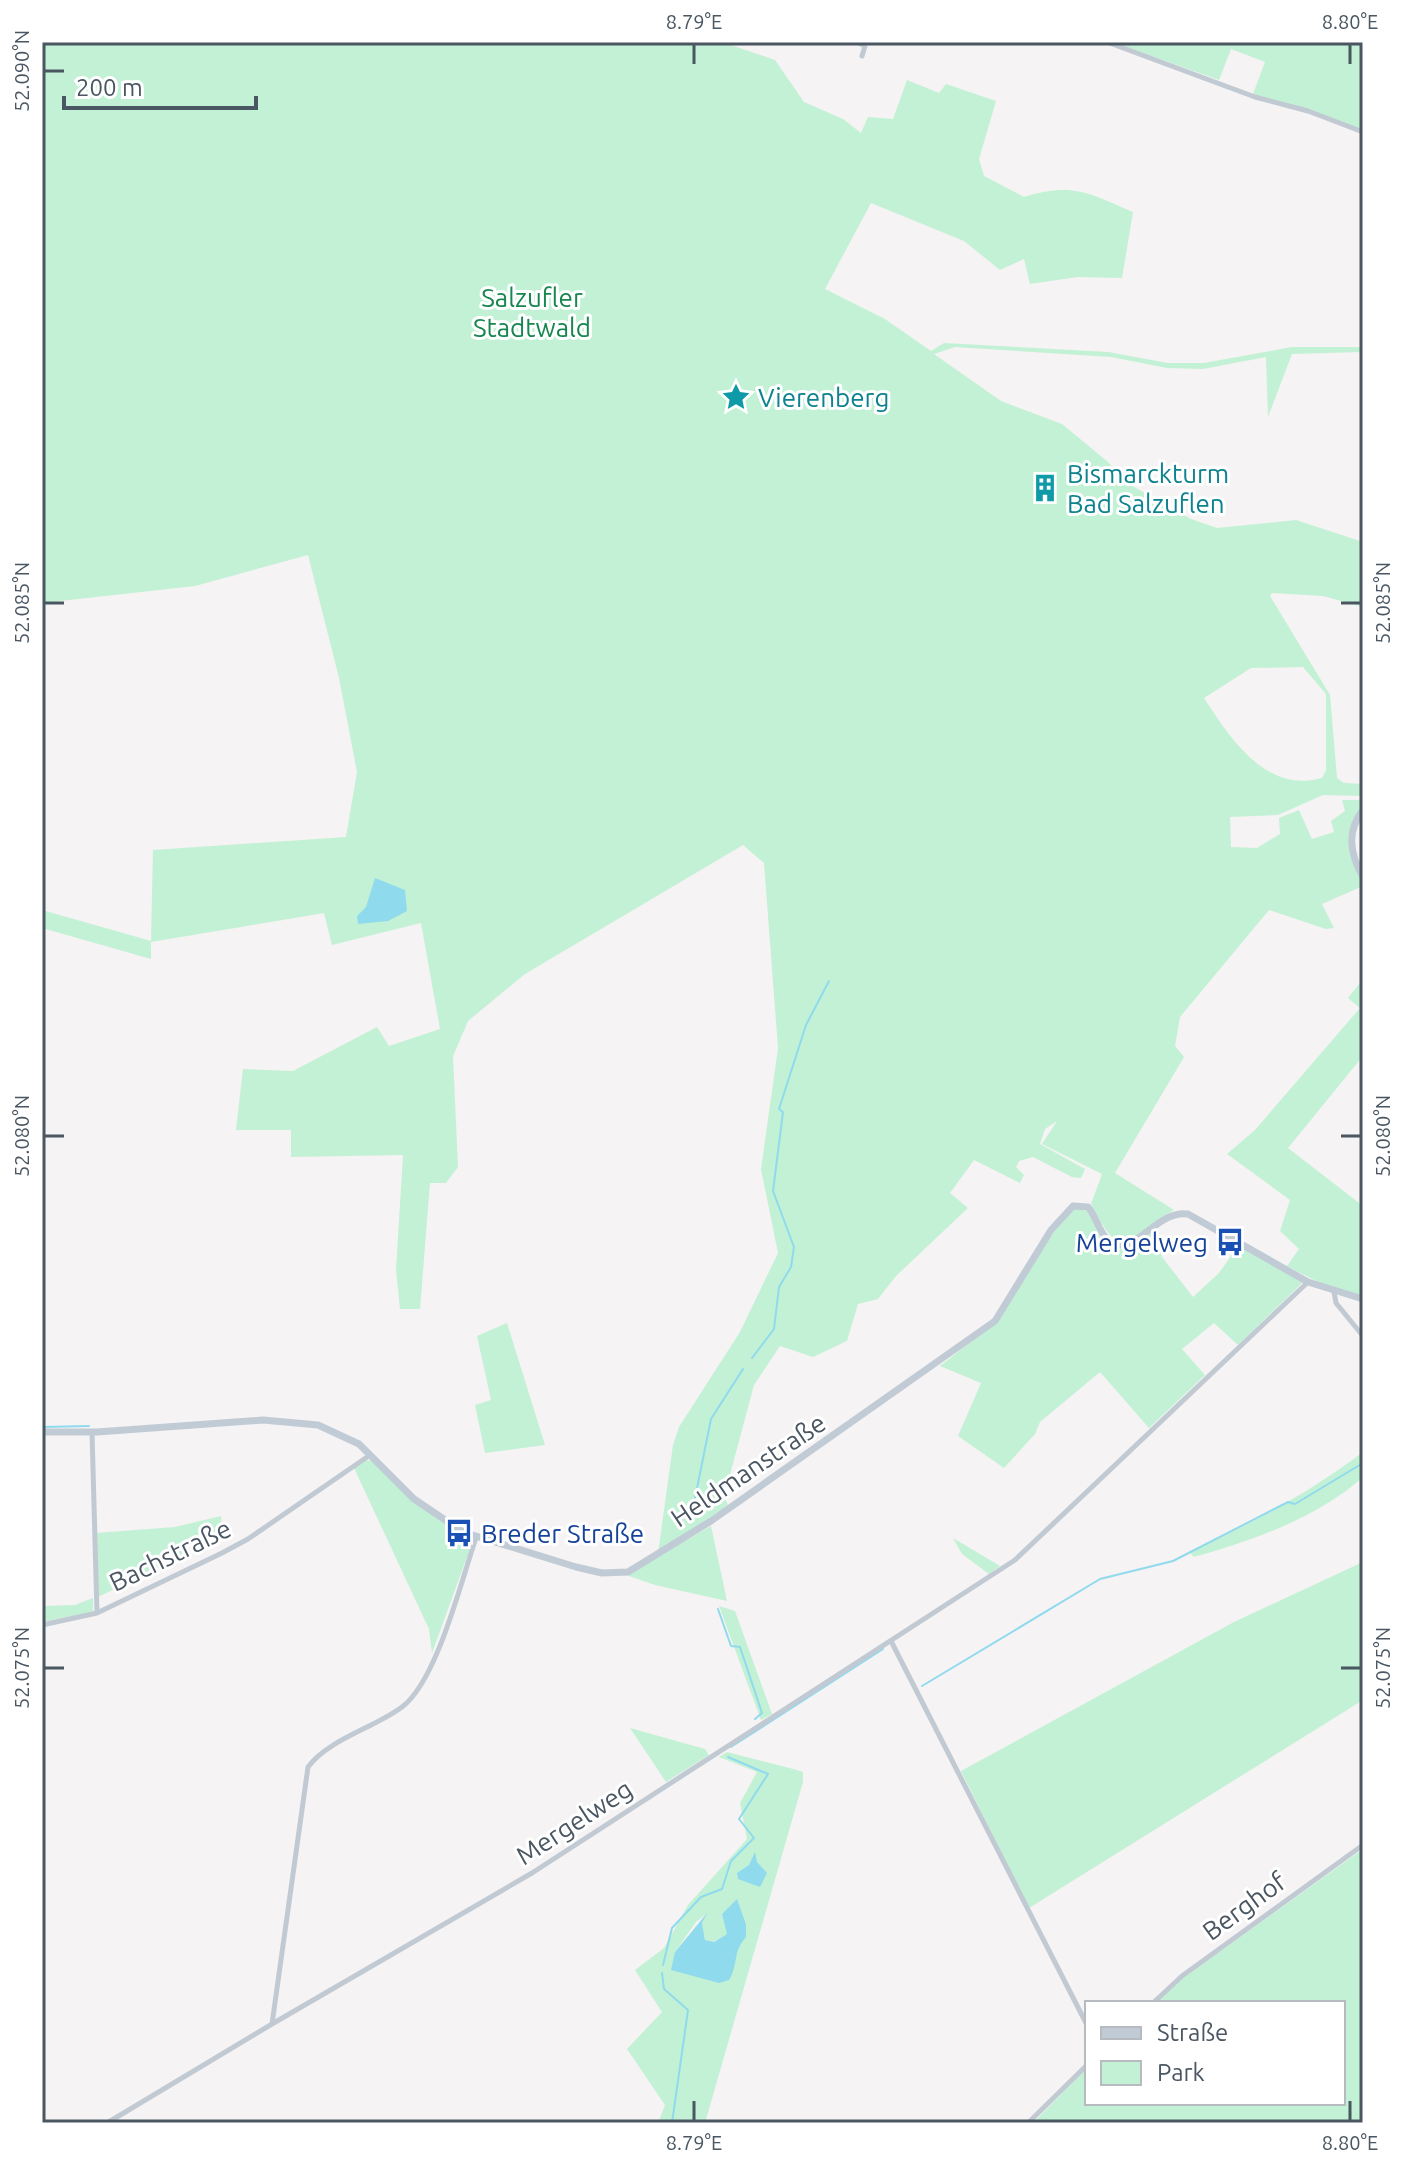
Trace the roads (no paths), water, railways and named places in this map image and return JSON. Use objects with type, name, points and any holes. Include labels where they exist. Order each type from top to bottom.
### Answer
[{"type":"main road","points":[[1363,810],[1354,824],[1351,846],[1363,877]]},
{"type":"main road","name":"Heldmanstraße","points":[[42,1432],[92,1432],[282,1420],[332,1428],[370,1455],[439,1519],[476,1538],[602,1573],[637,1569],[811,1452],[995,1321],[1051,1230],[1073,1206],[1088,1207],[1105,1237],[1121,1244],[1134,1242],[1164,1217],[1175,1212],[1188,1214],[1308,1282],[1363,1299]]},
{"type":"street","points":[[857,42],[865,46],[862,56]]},
{"type":"street","points":[[1107,42],[1255,97],[1308,111],[1363,132]]},
{"type":"street","name":"Mergelweg","points":[[272,2024],[532,1873],[1015,1560],[1308,1282]]},
{"type":"street","points":[[1334,1292],[1336,1303],[1363,1336]]},
{"type":"street","name":"Bachstraße","points":[[92,1432],[97,1613],[248,1539],[370,1455]]},
{"type":"street","points":[[107,2123],[272,2024],[308,1767],[322,1755],[402,1707],[423,1686],[476,1538]]},
{"type":"street","points":[[42,1625],[97,1613]]},
{"type":"street","points":[[891,1641],[1085,2021]]},
{"type":"street","name":"Berghof","points":[[1155,2001],[1182,1976],[1363,1845]]},
{"type":"street","points":[[1028,2123],[1085,2067]]},
{"type":"water","points":[[375,878],[405,890],[407,911],[388,921],[358,924],[357,916],[366,907]]},
{"type":"water","points":[[755,1852],[757,1862],[767,1873],[760,1887],[738,1879],[737,1873],[749,1865]]},
{"type":"water","points":[[737,1899],[746,1924],[746,1937],[739,1948],[729,1980],[719,1983],[671,1970],[675,1952],[707,1913],[702,1923],[705,1940],[714,1942],[727,1934],[722,1914]]},
{"type":"waterway","points":[[752,1358],[774,1329],[779,1287],[791,1267],[794,1247],[773,1191],[783,1112],[779,1109],[806,1025],[829,981]]},
{"type":"waterway","points":[[691,1518],[711,1419],[743,1369]]},
{"type":"waterway","points":[[42,1427],[89,1426]]},
{"type":"waterway","points":[[922,1686],[1100,1579],[1173,1561],[1288,1502],[1295,1504],[1363,1463]]},
{"type":"waterway","points":[[718,1609],[731,1646],[740,1647],[762,1713],[755,1719]]},
{"type":"waterway","points":[[731,1747],[883,1649]]},
{"type":"waterway","points":[[663,1965],[672,1928],[701,1897],[722,1889],[731,1861],[754,1838],[739,1819],[768,1774],[728,1757]]},
{"type":"waterway","points":[[662,1973],[664,1989],[688,2010],[672,2123]]},
{"type":"place","name":"Vierenberg","points":[[736,397]]},
{"type":"place","name":"Bismarckturm Bad Salzuflen","points":[[1045,488]]},
{"type":"place","name":"Mergelweg","points":[[1230,1242]]},
{"type":"place","name":"Breder Straße","points":[[459,1533]]},
{"type":"park label","name":"Salzufler Stadtwald","points":[[532,312]]}]
